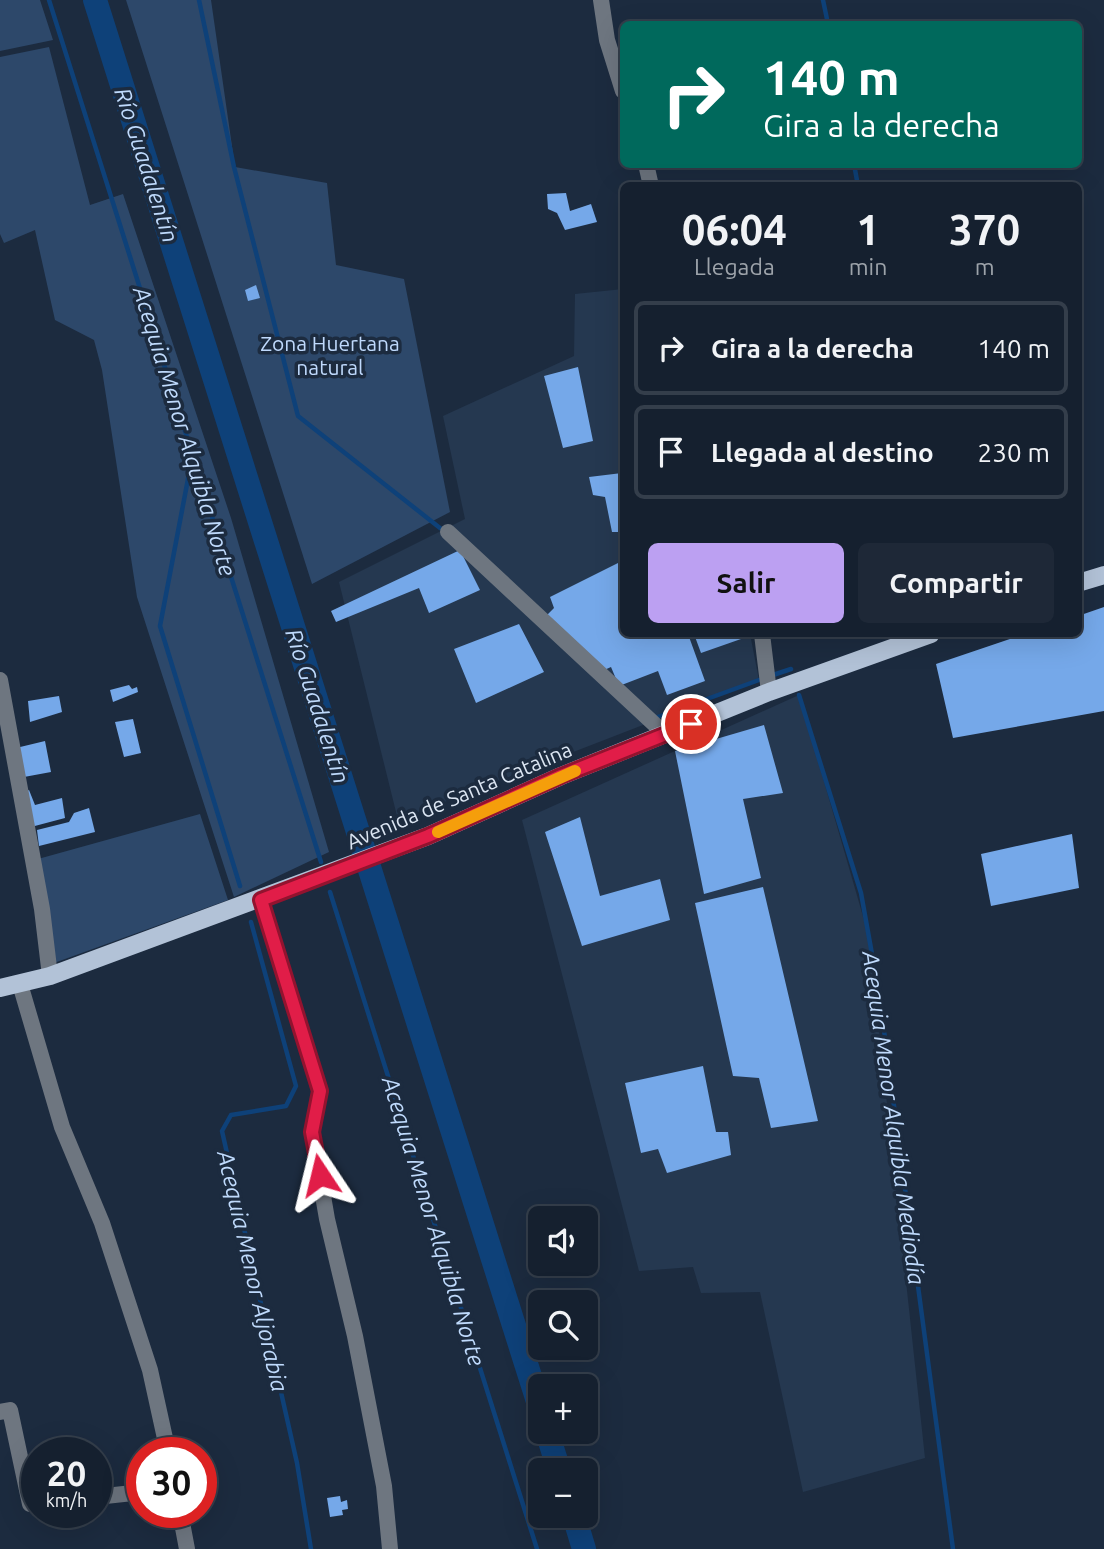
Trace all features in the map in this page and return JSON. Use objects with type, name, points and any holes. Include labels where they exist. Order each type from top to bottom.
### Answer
[{"type":"main road","points":[[1082,582],[1104,575]]},
{"type":"main road","name":"Avenida de Santa Catalina","points":[[0,988],[50,976],[261,900],[428,836],[561,776],[769,692],[923,637]]},
{"type":"street","points":[[600,0],[607,40],[620,81]]},
{"type":"street","points":[[448,532],[665,734]]},
{"type":"street","points":[[762,637],[769,692]]},
{"type":"street","points":[[0,680],[42,909],[50,976]]},
{"type":"street","points":[[261,900],[320,1091],[312,1132],[327,1219],[355,1336],[384,1486],[390,1549]]},
{"type":"street","points":[[20,984],[62,1127],[102,1223],[150,1370],[165,1437]]},
{"type":"street","points":[[0,1412],[10,1410],[21,1462]]},
{"type":"street","points":[[183,1528],[187,1549]]},
{"type":"shaded area","points":[[620,289],[620,637],[751,637],[759,680],[398,820],[339,582],[465,519],[443,416],[574,356],[575,294]]},
{"type":"shaded area","points":[[799,695],[869,937],[925,1458],[803,1492],[760,1292],[701,1293],[693,1267],[639,1271],[522,820]]},
{"type":"green space","points":[[0,0],[40,0],[53,40],[0,51]]},
{"type":"green space","name":"Zona Huertana natural","points":[[126,0],[211,0],[235,167],[327,183],[336,265],[404,279],[450,512],[312,584]]},
{"type":"green space","points":[[49,47],[90,205],[123,194],[231,518],[329,852],[234,897],[137,597],[102,370],[94,340],[55,320],[35,230],[4,243],[0,234],[0,57]]},
{"type":"green space","points":[[200,814],[228,900],[54,963],[38,859]]},
{"type":"building","points":[[566,193],[570,211],[591,204],[597,222],[565,230],[557,213],[548,209],[547,194]]},
{"type":"building","points":[[256,285],[260,298],[248,301],[245,290]]},
{"type":"building","points":[[578,367],[593,441],[563,448],[544,376]]},
{"type":"building","points":[[620,473],[620,532],[612,532],[605,497],[593,495],[589,477]]},
{"type":"building","points":[[460,550],[480,590],[429,613],[419,588],[336,622],[331,611]]},
{"type":"building","points":[[620,562],[620,637],[689,637],[705,681],[667,695],[658,671],[619,686],[611,667],[602,671],[545,617],[554,608],[550,597]]},
{"type":"building","points":[[1104,607],[1104,711],[953,738],[936,664],[1016,637],[1082,637],[1082,615]]},
{"type":"building","points":[[519,624],[544,672],[476,703],[454,649]]},
{"type":"building","points":[[695,637],[741,639],[701,653]]},
{"type":"building","points":[[129,685],[132,689],[137,687],[138,692],[113,702],[110,690]]},
{"type":"building","points":[[59,696],[62,712],[30,722],[28,701]]},
{"type":"building","points":[[133,719],[141,753],[124,757],[115,722]]},
{"type":"building","points":[[764,725],[783,793],[743,799],[761,878],[704,894],[675,751]]},
{"type":"building","points":[[45,741],[51,772],[24,777],[16,748]]},
{"type":"building","points":[[29,790],[35,805],[62,798],[65,818],[31,827],[23,793]]},
{"type":"building","points":[[89,808],[95,832],[39,846],[37,830],[69,822],[74,813]]},
{"type":"building","points":[[580,817],[600,896],[660,879],[670,920],[582,946],[545,832]]},
{"type":"building","points":[[1072,834],[1079,888],[991,906],[981,854]]},
{"type":"building","points":[[763,887],[818,1121],[771,1128],[759,1078],[733,1076],[695,903]]},
{"type":"building","points":[[703,1066],[716,1132],[728,1132],[731,1155],[667,1173],[658,1149],[641,1153],[625,1083]]},
{"type":"building","points":[[340,1496],[341,1502],[347,1500],[348,1509],[342,1510],[343,1515],[330,1517],[327,1498]]},
{"type":"waterway","name":"Acequia Menor Alquibla Norte","points":[[49,0],[321,862]]},
{"type":"waterway","name":"Río Guadalentín","points":[[95,0],[529,1374]]},
{"type":"waterway","name":"Acequia Menor Alquibla Mediodía","points":[[199,0],[234,167],[298,416],[440,528]]},
{"type":"waterway","points":[[823,0],[827,21]]},
{"type":"waterway","points":[[855,168],[857,182]]},
{"type":"waterway","name":"Acequia Menor Aljorabia","points":[[192,458],[160,626],[240,886]]},
{"type":"waterway","name":"Acequia Menor Alquibla Mediodía","points":[[773,675],[791,669]]},
{"type":"waterway","name":"Acequia Menor Alquibla Mediodía","points":[[655,718],[759,680]]},
{"type":"waterway","name":"Acequia Menor Alquibla Mediodía","points":[[799,695],[861,893],[879,993],[953,1549]]},
{"type":"waterway","name":"Acequia Menor Alquibla Norte","points":[[330,892],[537,1549]]},
{"type":"waterway","name":"Acequia Menor Aljorabia","points":[[251,922],[296,1086],[286,1106],[231,1115],[222,1131],[297,1463],[311,1549]]},
{"type":"waterway","name":"Río Guadalentín","points":[[551,1444],[555,1458]]},
{"type":"waterway","name":"Río Guadalentín","points":[[578,1528],[584,1549]]},
{"type":"slow traffic","points":[[438,832],[575,771]]},
{"type":"route","points":[[320,1175],[312,1132],[320,1091],[261,900],[428,836],[561,776],[691,724]]}]
